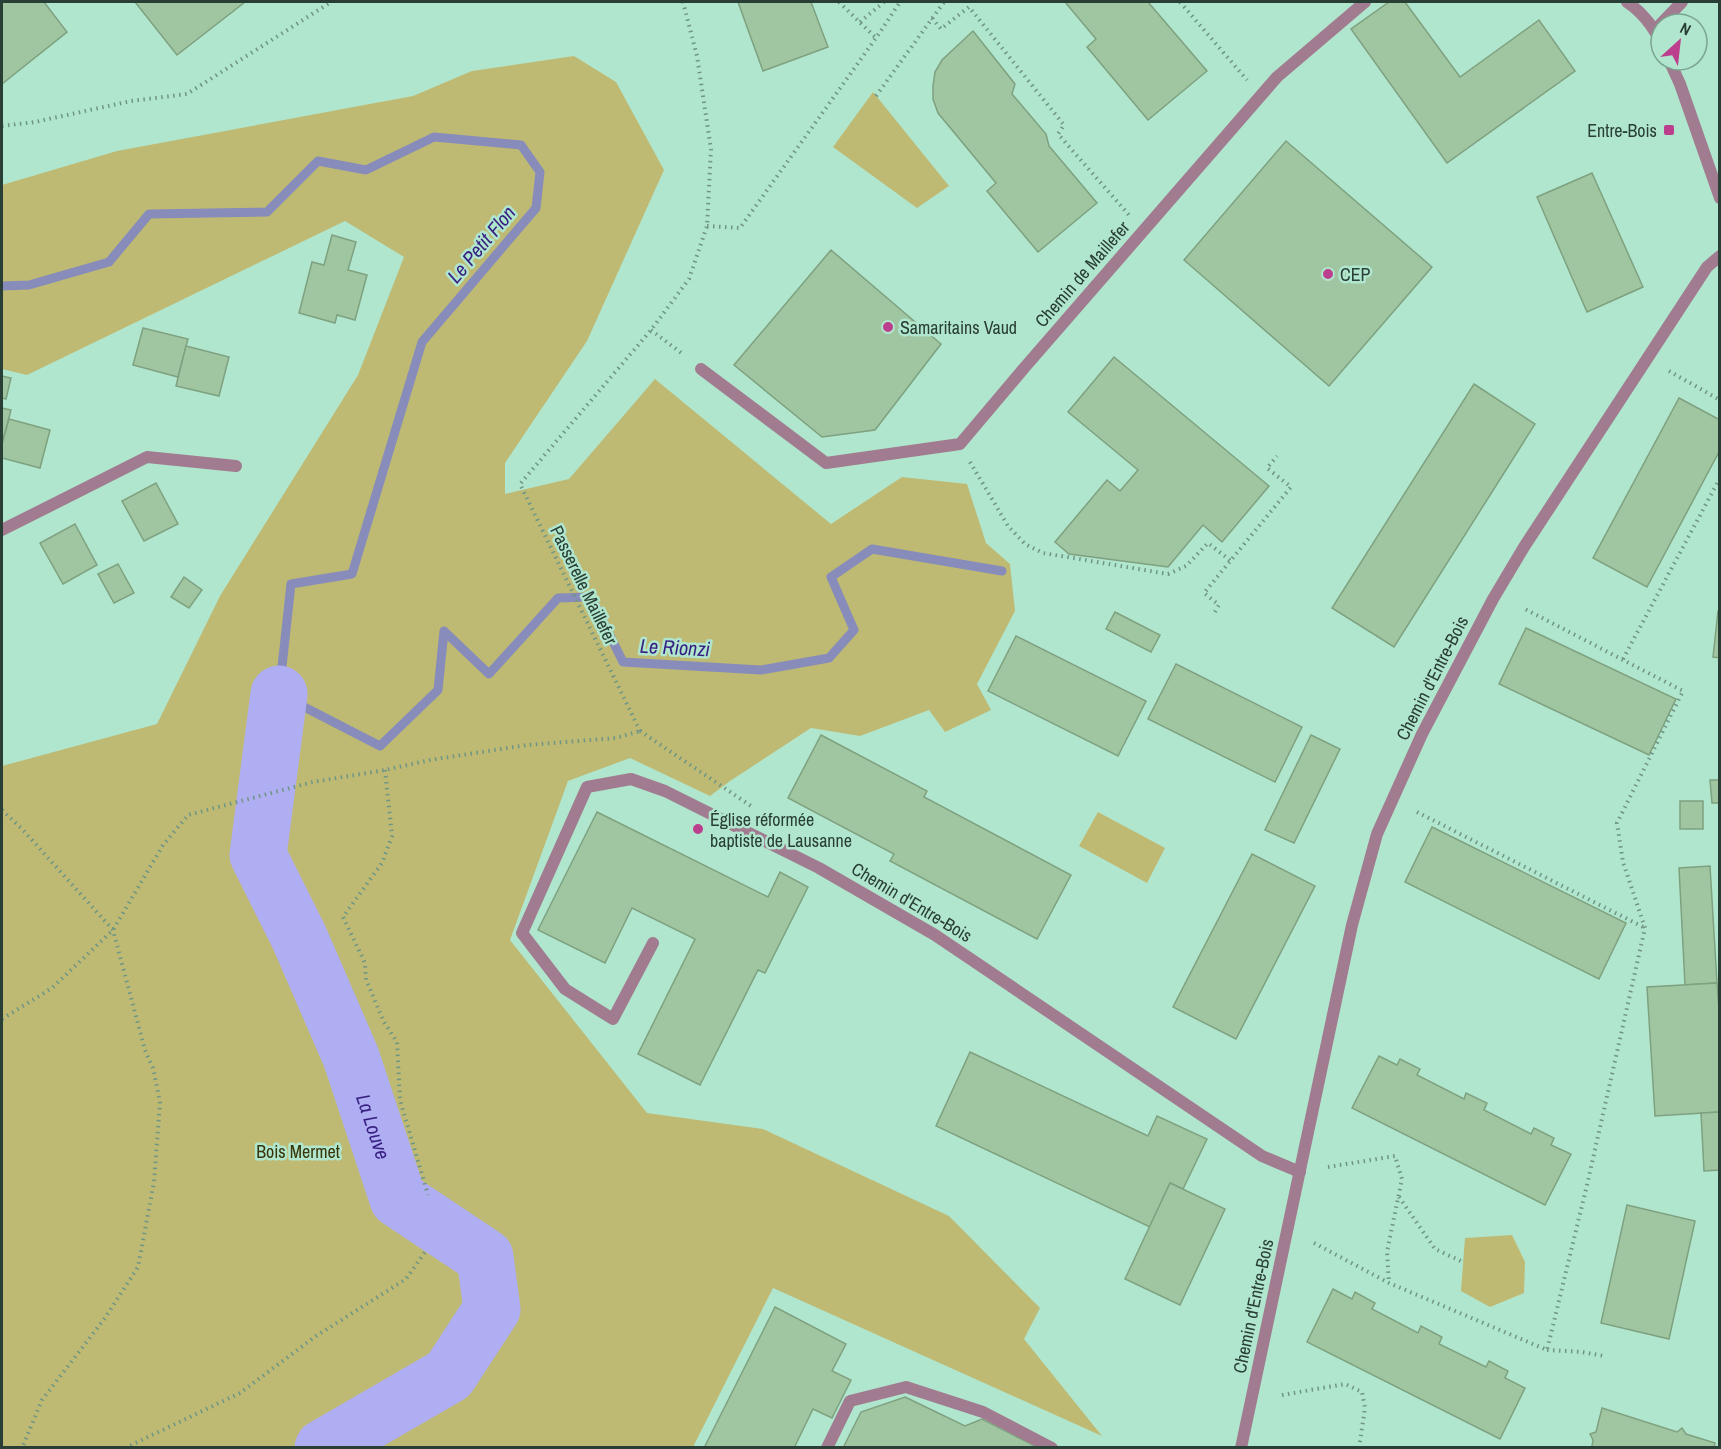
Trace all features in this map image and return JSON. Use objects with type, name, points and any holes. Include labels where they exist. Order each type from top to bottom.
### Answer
[{"type":"street","name":"Chemin de Maillefer","points":[[960,444],[1277,77],[1365,2]]},
{"type":"street","points":[[1627,2],[1649,23]]},
{"type":"street","points":[[1674,72],[1719,198]]},
{"type":"street","name":"Chemin d'Entre-Bois","points":[[1241,1448],[1352,925],[1377,834],[1422,734],[1493,599],[1524,547],[1707,267],[1719,256]]},
{"type":"street","points":[[701,369],[826,463],[960,444]]},
{"type":"street","points":[[2,530],[147,457],[236,466]]},
{"type":"street","name":"Chemin d'Entre-Bois","points":[[654,943],[613,1019],[565,990],[522,933],[587,787],[631,779],[665,791],[827,872],[936,935],[1262,1156],[1300,1172]]},
{"type":"street","points":[[827,1448],[850,1401],[906,1387],[983,1412],[1052,1448]]},
{"type":"path","points":[[2,126],[35,122],[131,101],[187,94],[331,2]]},
{"type":"path","points":[[683,2],[697,56],[711,149],[707,226],[689,279],[651,330],[701,369]]},
{"type":"path","points":[[839,2],[876,38]]},
{"type":"path","points":[[860,22],[884,2]]},
{"type":"path","points":[[707,226],[740,228],[900,2]]},
{"type":"path","points":[[876,96],[944,2]]},
{"type":"path","points":[[1180,2],[1261,96]]},
{"type":"path","points":[[932,18],[941,29],[969,7],[1064,125],[1058,134],[1143,231]]},
{"type":"path","name":"Passerelle Maillefer","points":[[385,770],[506,748],[616,738],[640,731],[520,484],[651,330]]},
{"type":"path","points":[[1669,371],[1719,400]]},
{"type":"path","points":[[960,444],[1008,526],[1025,544],[1043,553],[1074,556],[1168,574],[1186,566],[1208,543],[1230,561]]},
{"type":"path","points":[[1215,612],[1219,605],[1204,593],[1291,487],[1267,468],[1277,456]]},
{"type":"path","points":[[1623,659],[1719,478]]},
{"type":"path","points":[[1523,608],[1683,691],[1617,823],[1623,862],[1645,928],[1547,1350]]},
{"type":"path","points":[[2,1019],[52,988],[113,930],[163,845],[188,815],[313,782],[385,770],[392,836],[382,863],[343,917],[365,963],[366,980],[384,1022],[398,1042],[400,1100],[428,1195]]},
{"type":"path","points":[[2,810],[113,930],[145,1050],[153,1068],[160,1102],[154,1182],[138,1267],[105,1318],[42,1400],[21,1448]]},
{"type":"path","points":[[1417,812],[1645,928]]},
{"type":"path","points":[[1328,1167],[1395,1156],[1402,1179],[1387,1252],[1389,1283]]},
{"type":"path","points":[[1398,1197],[1435,1249],[1463,1262]]},
{"type":"path","points":[[1314,1243],[1389,1283],[1547,1350],[1604,1356]]},
{"type":"path","points":[[125,1448],[240,1393],[316,1336],[406,1279],[424,1252]]},
{"type":"path","points":[[1282,1395],[1345,1384],[1362,1392],[1365,1407],[1359,1448]]},
{"type":"green space","name":"Bois Mermet","points":[[574,56],[616,82],[664,170],[587,341],[505,463],[505,494],[569,479],[655,379],[831,524],[902,477],[967,484],[986,543],[1010,564],[1015,611],[977,684],[991,710],[945,732],[929,710],[860,736],[811,728],[710,796],[630,758],[568,781],[510,940],[647,1113],[763,1129],[949,1216],[1040,1308],[1024,1339],[1102,1436],[773,1288],[693,1447],[2,1447],[2,766],[157,724],[220,596],[358,375],[404,257],[345,221],[27,375],[2,369],[2,185],[117,151],[413,96],[472,71]]},
{"type":"green space","points":[[873,92],[949,186],[917,208],[833,147]]},
{"type":"green space","points":[[1098,812],[1165,848],[1147,883],[1079,846]]},
{"type":"green space","points":[[1512,1235],[1525,1262],[1524,1293],[1490,1307],[1461,1291],[1465,1238]]},
{"type":"building","points":[[2,2],[44,2],[67,32],[2,84]]},
{"type":"building","points":[[135,2],[245,2],[177,55]]},
{"type":"building","points":[[738,2],[811,2],[828,47],[763,71]]},
{"type":"building","points":[[1065,2],[1148,2],[1207,71],[1148,120],[1087,47],[1096,39]]},
{"type":"building","points":[[1389,2],[1405,2],[1460,77],[1539,20],[1575,71],[1447,163],[1351,29]]},
{"type":"building","points":[[973,31],[1015,84],[1012,94],[1046,134],[1049,146],[1097,203],[1038,252],[987,191],[996,183],[938,113],[933,99],[935,72],[942,60]]},
{"type":"building","points":[[1286,141],[1432,267],[1329,386],[1184,260]]},
{"type":"building","points":[[1592,173],[1643,287],[1587,312],[1537,197]]},
{"type":"building","points":[[332,235],[356,242],[348,270],[367,275],[355,320],[337,315],[335,323],[299,313],[312,262],[324,265]]},
{"type":"building","points":[[831,250],[941,344],[875,430],[822,437],[734,365]]},
{"type":"building","points":[[143,328],[188,339],[178,377],[133,365]]},
{"type":"building","points":[[186,346],[229,357],[219,396],[176,386]]},
{"type":"building","points":[[1114,357],[1269,486],[1222,542],[1203,525],[1168,567],[1069,554],[1055,542],[1107,480],[1120,491],[1138,470],[1068,412]]},
{"type":"building","points":[[2,376],[11,378],[6,399],[2,398]]},
{"type":"building","points":[[1474,384],[1535,424],[1394,647],[1332,608]]},
{"type":"building","points":[[1679,398],[1720,420],[1720,450],[1647,587],[1593,558]]},
{"type":"building","points":[[2,408],[11,410],[2,444]]},
{"type":"building","points":[[9,419],[50,430],[40,468],[2,458],[2,444]]},
{"type":"building","points":[[156,483],[178,524],[144,541],[122,501]]},
{"type":"building","points":[[75,524],[97,565],[63,584],[40,543]]},
{"type":"building","points":[[118,564],[134,593],[114,603],[98,574]]},
{"type":"building","points":[[184,577],[202,590],[189,608],[171,597]]},
{"type":"building","points":[[1718,611],[1720,611],[1720,658],[1713,657]]},
{"type":"building","points":[[1115,612],[1160,635],[1151,652],[1106,629]]},
{"type":"building","points":[[1526,628],[1676,699],[1649,755],[1499,684]]},
{"type":"building","points":[[1016,636],[1146,701],[1118,756],[988,691]]},
{"type":"building","points":[[1176,664],[1302,727],[1275,782],[1148,719]]},
{"type":"building","points":[[821,735],[927,791],[924,797],[1071,875],[1037,939],[890,861],[894,854],[788,798]]},
{"type":"building","points":[[1311,735],[1340,749],[1294,843],[1265,830]]},
{"type":"building","points":[[1710,780],[1720,780],[1720,803],[1712,803]]},
{"type":"building","points":[[1680,801],[1703,801],[1703,829],[1680,829]]},
{"type":"building","points":[[597,812],[768,897],[780,872],[808,887],[765,973],[758,970],[700,1085],[638,1054],[695,939],[632,908],[605,963],[538,930]]},
{"type":"building","points":[[1432,827],[1626,923],[1599,979],[1405,882]]},
{"type":"building","points":[[1252,854],[1315,886],[1236,1039],[1173,1007]]},
{"type":"building","points":[[1710,866],[1717,983],[1685,985],[1679,868]]},
{"type":"building","points":[[1717,983],[1720,1024],[1720,1112],[1655,1116],[1647,987]]},
{"type":"building","points":[[970,1052],[1148,1136],[1157,1116],[1207,1139],[1183,1189],[1170,1183],[1150,1227],[936,1126]]},
{"type":"building","points":[[1379,1056],[1397,1065],[1400,1059],[1420,1069],[1417,1075],[1464,1099],[1466,1093],[1487,1103],[1484,1110],[1531,1134],[1534,1128],[1554,1138],[1551,1145],[1571,1154],[1545,1205],[1352,1108]]},
{"type":"building","points":[[1720,1112],[1720,1170],[1704,1171],[1701,1113]]},
{"type":"building","points":[[1170,1183],[1225,1209],[1180,1305],[1125,1279]]},
{"type":"building","points":[[1627,1205],[1695,1221],[1669,1339],[1601,1323]]},
{"type":"building","points":[[1333,1289],[1352,1299],[1355,1292],[1375,1303],[1372,1309],[1418,1333],[1421,1326],[1442,1337],[1439,1344],[1486,1367],[1489,1361],[1508,1371],[1505,1378],[1525,1388],[1500,1439],[1307,1342]]},
{"type":"building","points":[[775,1307],[846,1344],[832,1371],[851,1380],[832,1418],[813,1409],[794,1448],[704,1448]]},
{"type":"building","points":[[905,1397],[965,1426],[982,1419],[1039,1448],[843,1448],[861,1412]]},
{"type":"building","points":[[1602,1408],[1677,1432],[1682,1428],[1686,1434],[1715,1443],[1714,1448],[1589,1448],[1593,1440],[1590,1434],[1596,1432]]},
{"type":"waterway","name":"Le Petit Flon","points":[[2,286],[29,285],[109,262],[149,214],[267,212],[318,161],[366,170],[434,137],[521,145],[540,172],[536,208],[422,342],[352,574],[291,584],[279,694],[380,746],[438,690],[444,631],[489,674],[558,598],[591,597],[623,662],[761,670],[829,658],[854,630],[831,577],[872,549],[1002,571]]},
{"type":"waterway","name":"La Louve","points":[[279,694],[258,855],[299,937],[351,1057],[398,1199],[485,1257],[492,1309],[449,1375],[323,1448]]},
{"type":"place","name":"Entre-Bois","points":[[1669,130]]},
{"type":"place","name":"CEP","points":[[1328,274]]},
{"type":"place","name":"Samaritains Vaud","points":[[888,327]]},
{"type":"place","name":"Église réformée baptiste de Lausanne","points":[[698,829]]},
{"type":"water label","name":"Le Rionzi","points":[[675,647]]}]
